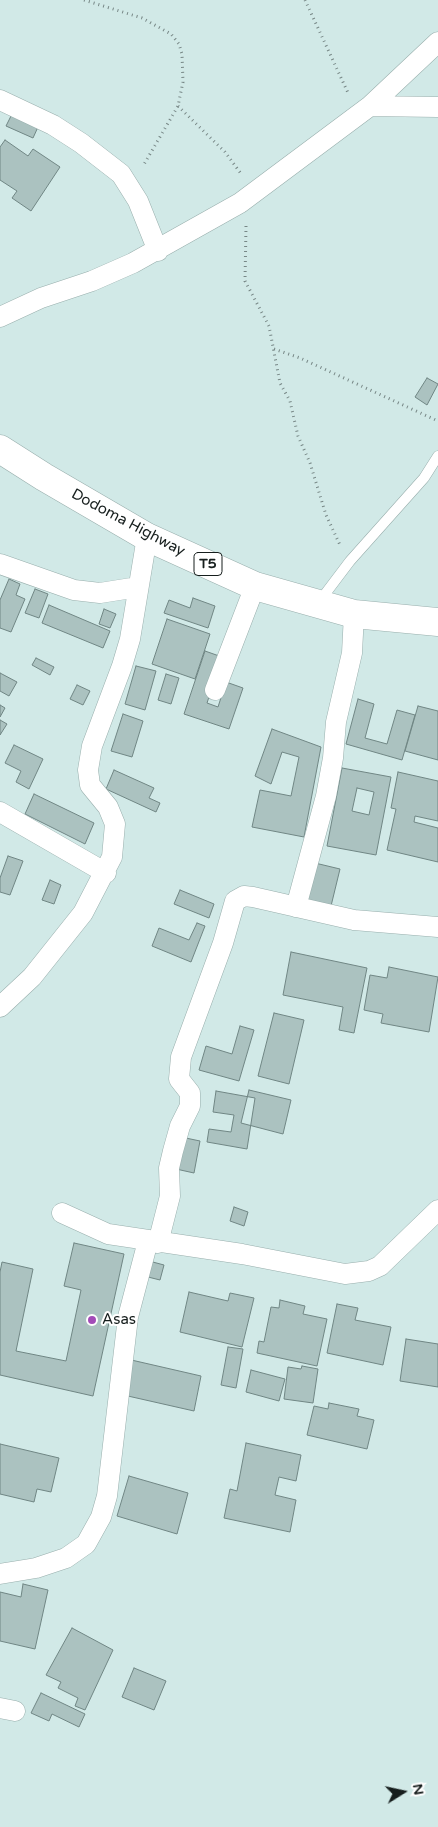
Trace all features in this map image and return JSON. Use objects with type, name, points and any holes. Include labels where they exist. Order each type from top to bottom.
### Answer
[{"type":"highway","name":"Dodoma Highway","points":[[0,449],[44,478],[147,537],[255,586],[354,614],[438,622]]},
{"type":"street","points":[[0,317],[40,298],[92,281],[158,251],[247,198],[364,110],[438,42]]},
{"type":"street","points":[[0,100],[53,126],[81,143],[121,174],[130,186],[158,251]]},
{"type":"street","points":[[364,110],[438,107]]},
{"type":"street","points":[[0,1007],[32,978],[83,914],[106,873],[112,857],[115,824],[108,807],[90,785],[88,770],[92,746],[130,639],[147,537]]},
{"type":"street","points":[[0,564],[74,590],[100,593],[138,587]]},
{"type":"street","points":[[215,690],[255,586]]},
{"type":"street","points":[[296,907],[326,796],[333,758],[336,722],[352,653],[354,614]]},
{"type":"street","points":[[0,812],[106,873]]},
{"type":"street","points":[[0,1574],[36,1568],[66,1558],[86,1544],[101,1517],[107,1496],[128,1317],[170,1196],[169,1168],[180,1126],[190,1106],[190,1094],[179,1080],[181,1057],[223,943],[234,903],[239,898],[248,896],[354,920],[438,927]]},
{"type":"street","points":[[62,1214],[108,1234],[204,1248],[345,1274],[369,1271],[380,1266],[438,1210]]},
{"type":"lane","points":[[317,605],[350,561],[424,478],[438,456]]},
{"type":"path","points":[[84,0],[142,18],[171,34],[179,44],[182,54],[183,82],[178,106],[130,186]]},
{"type":"path","points":[[305,0],[364,110]]},
{"type":"path","points":[[178,106],[225,152],[247,198],[245,282],[267,320],[280,383],[290,401],[298,436],[310,463],[326,515],[350,561]]},
{"type":"path","points":[[274,349],[300,358],[438,421]]},
{"type":"building","points":[[12,114],[38,127],[33,138],[6,126]]},
{"type":"building","points":[[5,140],[28,156],[33,149],[60,167],[31,211],[12,198],[17,191],[0,180],[0,147]]},
{"type":"building","points":[[427,378],[438,384],[427,405],[415,397]]},
{"type":"building","points":[[9,579],[20,584],[16,595],[25,599],[11,632],[0,628],[0,600]]},
{"type":"building","points":[[35,589],[48,594],[39,618],[25,613]]},
{"type":"building","points":[[193,598],[215,606],[208,628],[164,613],[169,600],[190,608]]},
{"type":"building","points":[[49,605],[110,631],[103,648],[42,623]]},
{"type":"building","points":[[104,609],[116,614],[110,628],[99,624]]},
{"type":"building","points":[[167,619],[210,634],[195,679],[152,664]]},
{"type":"building","points":[[205,651],[222,657],[207,703],[218,707],[226,682],[243,688],[229,729],[184,714]]},
{"type":"building","points":[[36,658],[54,667],[50,675],[32,665]]},
{"type":"building","points":[[136,666],[156,671],[145,710],[125,704]]},
{"type":"building","points":[[0,673],[17,682],[9,696],[0,691]]},
{"type":"building","points":[[166,674],[179,678],[171,704],[158,700]]},
{"type":"building","points":[[77,685],[90,691],[83,705],[70,699]]},
{"type":"building","points":[[358,699],[374,704],[365,738],[387,744],[397,710],[415,715],[402,760],[346,744]]},
{"type":"building","points":[[0,705],[5,708],[0,717]]},
{"type":"building","points":[[418,706],[438,711],[438,760],[405,751]]},
{"type":"building","points":[[123,714],[143,721],[132,757],[111,751]]},
{"type":"building","points":[[0,720],[7,724],[0,735]]},
{"type":"building","points":[[272,729],[321,747],[304,837],[252,827],[260,790],[291,796],[299,757],[282,752],[271,784],[255,776]]},
{"type":"building","points":[[14,745],[43,759],[29,789],[16,782],[21,771],[5,763]]},
{"type":"building","points":[[342,768],[391,777],[376,855],[327,846]],"holes":[[[357,788],[374,792],[369,815],[352,811]]]},
{"type":"building","points":[[114,770],[154,788],[149,798],[160,803],[156,812],[106,789]]},
{"type":"building","points":[[398,772],[438,781],[438,821],[415,816],[414,822],[438,828],[438,862],[387,850],[396,809],[391,808]]},
{"type":"building","points":[[34,794],[94,823],[85,844],[25,814]]},
{"type":"building","points":[[8,856],[23,861],[10,895],[0,892],[0,878]]},
{"type":"building","points":[[315,863],[340,869],[331,906],[307,900]]},
{"type":"building","points":[[50,880],[61,885],[54,904],[42,900]]},
{"type":"building","points":[[180,890],[214,904],[209,918],[174,904]]},
{"type":"building","points":[[197,923],[205,926],[191,962],[152,946],[159,928],[189,940]]},
{"type":"building","points":[[291,952],[367,968],[354,1033],[339,1030],[343,1007],[283,995]]},
{"type":"building","points":[[389,967],[438,977],[429,1032],[381,1023],[383,1014],[364,1010],[370,975],[387,978]]},
{"type":"building","points":[[274,1013],[304,1020],[289,1084],[258,1076]]},
{"type":"building","points":[[240,1026],[254,1030],[239,1081],[199,1070],[206,1046],[232,1054]]},
{"type":"building","points":[[249,1090],[291,1100],[283,1134],[241,1123]]},
{"type":"building","points":[[216,1091],[255,1098],[247,1149],[207,1142],[209,1129],[231,1132],[234,1115],[213,1112]]},
{"type":"building","points":[[181,1137],[200,1141],[194,1173],[176,1169]]},
{"type":"building","points":[[234,1207],[248,1212],[244,1226],[230,1221]]},
{"type":"building","name":"Asas","points":[[74,1243],[124,1254],[93,1396],[0,1375],[0,1272],[2,1262],[33,1269],[16,1351],[66,1361],[81,1290],[64,1286]]},
{"type":"building","points":[[149,1261],[164,1265],[160,1280],[144,1276]]},
{"type":"building","points":[[189,1292],[228,1301],[230,1293],[254,1298],[242,1347],[180,1332]]},
{"type":"building","points":[[280,1300],[305,1306],[303,1314],[327,1319],[317,1366],[257,1353],[259,1341],[264,1342],[271,1307],[279,1308]]},
{"type":"building","points":[[337,1304],[358,1308],[355,1320],[391,1327],[383,1365],[327,1353]]},
{"type":"building","points":[[406,1339],[438,1344],[438,1387],[400,1381]]},
{"type":"building","points":[[228,1347],[243,1349],[236,1388],[221,1385]]},
{"type":"building","points":[[127,1359],[201,1376],[194,1411],[119,1394]]},
{"type":"building","points":[[302,1366],[318,1369],[313,1403],[284,1399],[288,1367],[301,1369]]},
{"type":"building","points":[[251,1370],[285,1379],[279,1401],[246,1392]]},
{"type":"building","points":[[329,1403],[359,1409],[357,1416],[374,1420],[367,1449],[307,1435],[314,1406],[328,1409]]},
{"type":"building","points":[[246,1443],[301,1455],[296,1481],[279,1477],[275,1495],[296,1500],[290,1532],[224,1518],[230,1489],[237,1491]]},
{"type":"building","points":[[0,1444],[59,1458],[51,1492],[37,1489],[34,1502],[0,1494]]},
{"type":"building","points":[[129,1476],[188,1493],[177,1534],[117,1516]]},
{"type":"building","points":[[23,1584],[48,1590],[35,1649],[0,1641],[0,1592],[21,1597]]},
{"type":"building","points":[[72,1628],[113,1650],[85,1710],[75,1706],[78,1698],[58,1688],[61,1682],[46,1675]]},
{"type":"building","points":[[134,1668],[166,1681],[154,1710],[122,1697]]},
{"type":"building","points":[[41,1693],[85,1714],[79,1727],[52,1714],[49,1721],[31,1713]]},
{"type":"place","name":"Asas","points":[[92,1320]]}]
